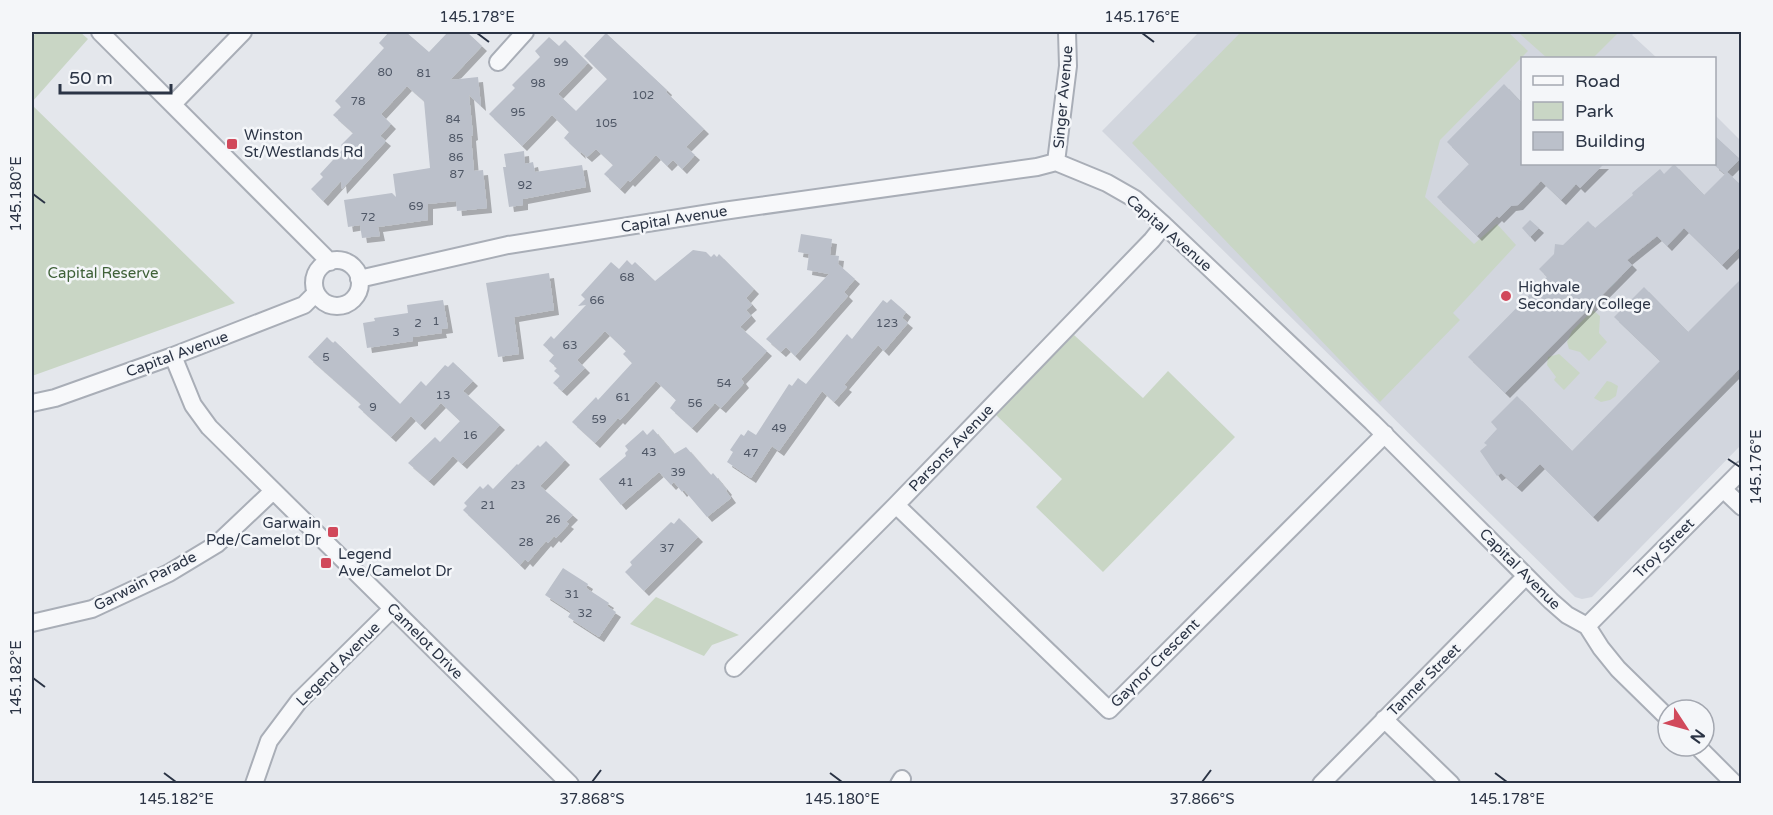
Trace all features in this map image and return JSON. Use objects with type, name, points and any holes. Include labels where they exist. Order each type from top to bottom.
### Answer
[{"type":"street","points":[[100,32],[330,262]]},
{"type":"street","points":[[173,104],[243,32]]},
{"type":"street","points":[[498,62],[525,32]]},
{"type":"street","name":"Singer Avenue","points":[[1056,162],[1068,66],[1067,32]]},
{"type":"street","name":"Capital Avenue","points":[[360,279],[507,245],[723,210],[1037,167],[1056,162],[1107,183],[1135,199],[1164,225],[1385,434],[1567,615],[1587,626],[1618,669],[1656,706]]},
{"type":"street","name":"Parsons Avenue","points":[[734,668],[896,505],[1164,225]]},
{"type":"street","points":[[330,262],[345,262],[352,266],[360,279],[357,294],[345,304],[330,305],[316,293],[315,277],[319,270],[330,262]]},
{"type":"street","name":"Capital Avenue","points":[[32,403],[55,398],[173,356],[304,305],[316,293]]},
{"type":"street","name":"Camelot Drive","points":[[173,356],[194,405],[209,427],[570,783]]},
{"type":"street","name":"Gaynor Crescent","points":[[896,505],[1109,710],[1385,434]]},
{"type":"street","name":"Troy Street","points":[[1587,626],[1742,470]]},
{"type":"street","points":[[1723,489],[1742,507]]},
{"type":"street","name":"Garwain Parade","points":[[32,623],[92,609],[169,573],[217,544],[273,491]]},
{"type":"street","name":"Tanner Street","points":[[1321,783],[1526,576]]},
{"type":"street","name":"Legend Avenue","points":[[254,783],[269,741],[299,700],[392,609]]},
{"type":"street","points":[[1384,719],[1450,783]]},
{"type":"street","points":[[1709,758],[1735,783]]},
{"type":"shaded area","name":"Highvale Secondary College","points":[[1199,32],[1635,32],[1632,35],[1656,57],[1521,57],[1521,165],[1716,165],[1716,116],[1741,141],[1741,445],[1592,597],[1582,599],[1575,597],[1102,131]]},
{"type":"green space","points":[[37,32],[80,32],[88,39],[32,102],[32,37]]},
{"type":"green space","points":[[1241,32],[1508,32],[1528,51],[1440,140],[1425,197],[1474,244],[1497,224],[1516,245],[1453,313],[1460,320],[1380,402],[1132,143]]},
{"type":"green space","points":[[1518,32],[1619,32],[1594,57],[1546,57]]},
{"type":"green space","name":"Capital Reserve","points":[[32,105],[235,303],[32,376]]},
{"type":"green space","points":[[1593,310],[1600,316],[1599,333],[1607,342],[1589,361],[1580,352],[1569,349],[1567,342],[1572,331]]},
{"type":"green space","points":[[1074,335],[1143,398],[1168,371],[1235,437],[1103,572],[1036,507],[1062,479],[995,414]]},
{"type":"green space","points":[[1559,354],[1580,373],[1564,390],[1554,380],[1556,377],[1547,365],[1548,357]]},
{"type":"green space","points":[[1607,381],[1618,386],[1616,396],[1601,402],[1594,398]]},
{"type":"green space","points":[[656,597],[739,635],[712,645],[704,656],[630,624]]},
{"type":"building","points":[[389,32],[406,32],[429,52],[448,32],[467,32],[482,46],[450,80],[478,77],[481,106],[469,95],[473,135],[471,136],[474,171],[483,170],[487,208],[457,211],[456,201],[428,204],[428,220],[378,227],[380,236],[362,238],[360,225],[348,227],[344,200],[392,193],[396,197],[393,174],[430,168],[424,101],[407,86],[381,114],[391,124],[380,136],[386,141],[342,189],[341,181],[323,201],[311,189],[323,177],[320,174],[344,148],[341,145],[353,133],[333,115],[341,107],[335,101],[384,48],[379,43]]},
{"type":"building","points":[[606,33],[667,90],[666,92],[704,129],[686,147],[695,155],[682,169],[673,160],[667,166],[656,155],[620,189],[604,174],[613,165],[596,149],[587,157],[580,151],[581,154],[564,138],[569,132],[552,115],[522,146],[489,114],[515,88],[512,85],[540,57],[535,51],[549,37],[559,46],[565,40],[588,63],[558,94],[576,111],[607,79],[584,56]]},
{"type":"building","points":[[1504,84],[1521,102],[1521,165],[1603,165],[1580,188],[1576,184],[1561,200],[1541,181],[1518,205],[1511,206],[1499,218],[1497,216],[1477,236],[1437,197],[1469,164],[1447,142]]},
{"type":"building","points":[[1716,137],[1740,159],[1725,174],[1714,165],[1716,165]]},
{"type":"building","points":[[524,151],[525,164],[533,162],[535,172],[582,165],[586,187],[523,199],[523,205],[509,207],[503,167],[506,167],[504,154]]},
{"type":"building","points":[[1675,165],[1704,195],[1727,172],[1742,186],[1742,245],[1722,265],[1684,228],[1667,246],[1657,236],[1627,260],[1632,265],[1505,393],[1468,357],[1547,277],[1539,269],[1554,254],[1555,244],[1563,245],[1588,221],[1595,228],[1660,169],[1664,174]]},
{"type":"building","points":[[1530,220],[1539,228],[1530,237],[1522,228]]},
{"type":"building","points":[[801,234],[832,239],[830,255],[839,256],[838,264],[855,279],[844,292],[848,296],[795,356],[786,347],[781,352],[766,339],[829,274],[807,270],[809,254],[798,252]]},
{"type":"building","points":[[693,250],[706,252],[711,257],[714,254],[717,257],[719,254],[754,289],[746,298],[752,305],[746,310],[751,316],[740,327],[767,351],[741,379],[744,383],[721,408],[715,403],[692,428],[670,408],[676,400],[656,381],[595,443],[572,422],[596,397],[598,400],[632,363],[623,354],[626,351],[605,331],[577,360],[585,368],[562,391],[553,383],[560,376],[554,371],[557,368],[549,361],[554,355],[543,345],[551,336],[554,339],[586,305],[578,306],[585,299],[581,295],[611,262],[619,269],[627,260],[632,265],[635,262],[655,281]]},
{"type":"building","points":[[549,273],[554,310],[514,317],[519,354],[498,357],[486,283]]},
{"type":"building","points":[[1742,278],[1742,366],[1593,517],[1540,464],[1517,487],[1501,473],[1497,476],[1480,451],[1487,445],[1484,443],[1497,429],[1491,422],[1517,396],[1572,451],[1660,361],[1614,317],[1644,287],[1688,332]]},
{"type":"building","points":[[891,299],[906,312],[902,318],[908,323],[884,351],[878,345],[844,385],[847,387],[834,402],[822,391],[779,451],[772,446],[751,478],[727,462],[733,452],[730,450],[741,434],[744,436],[748,430],[756,435],[789,384],[792,386],[798,378],[806,384],[847,334],[852,339],[883,300],[887,303]]},
{"type":"building","points":[[443,300],[448,328],[441,329],[442,333],[413,337],[413,341],[367,348],[363,323],[375,321],[374,318],[408,313],[407,305]]},
{"type":"building","points":[[327,337],[333,343],[335,341],[400,404],[421,381],[426,386],[445,365],[448,367],[453,362],[473,381],[463,391],[500,425],[462,464],[453,456],[429,481],[408,463],[435,437],[440,442],[460,421],[441,403],[420,425],[411,416],[391,437],[358,407],[361,404],[308,357]]},
{"type":"building","points":[[653,429],[674,454],[686,447],[711,475],[713,473],[731,498],[707,517],[684,490],[682,492],[674,482],[671,485],[659,472],[621,505],[599,479],[626,456],[625,453],[628,450],[625,446],[643,430],[647,435]]},
{"type":"building","points":[[546,441],[565,460],[540,486],[573,515],[566,522],[569,524],[556,538],[554,536],[548,543],[546,541],[528,562],[525,559],[520,565],[463,510],[467,506],[464,503],[480,486],[483,489],[488,484],[493,489],[517,464],[538,445],[540,447]]},
{"type":"building","points":[[679,518],[698,537],[644,591],[625,572],[632,565],[630,562],[671,522],[674,524]]},
{"type":"building","points":[[563,568],[588,584],[586,588],[609,603],[607,606],[616,612],[599,637],[568,617],[571,612],[545,595]]},
{"type":"place","name":"Winston St/Westlands Rd","points":[[232,144]]},
{"type":"place","name":"Highvale Secondary College","points":[[1506,296]]},
{"type":"place","name":"Garwain Pde/Camelot Dr","points":[[333,532]]},
{"type":"place","name":"Legend Ave/Camelot Dr","points":[[326,563]]}]
